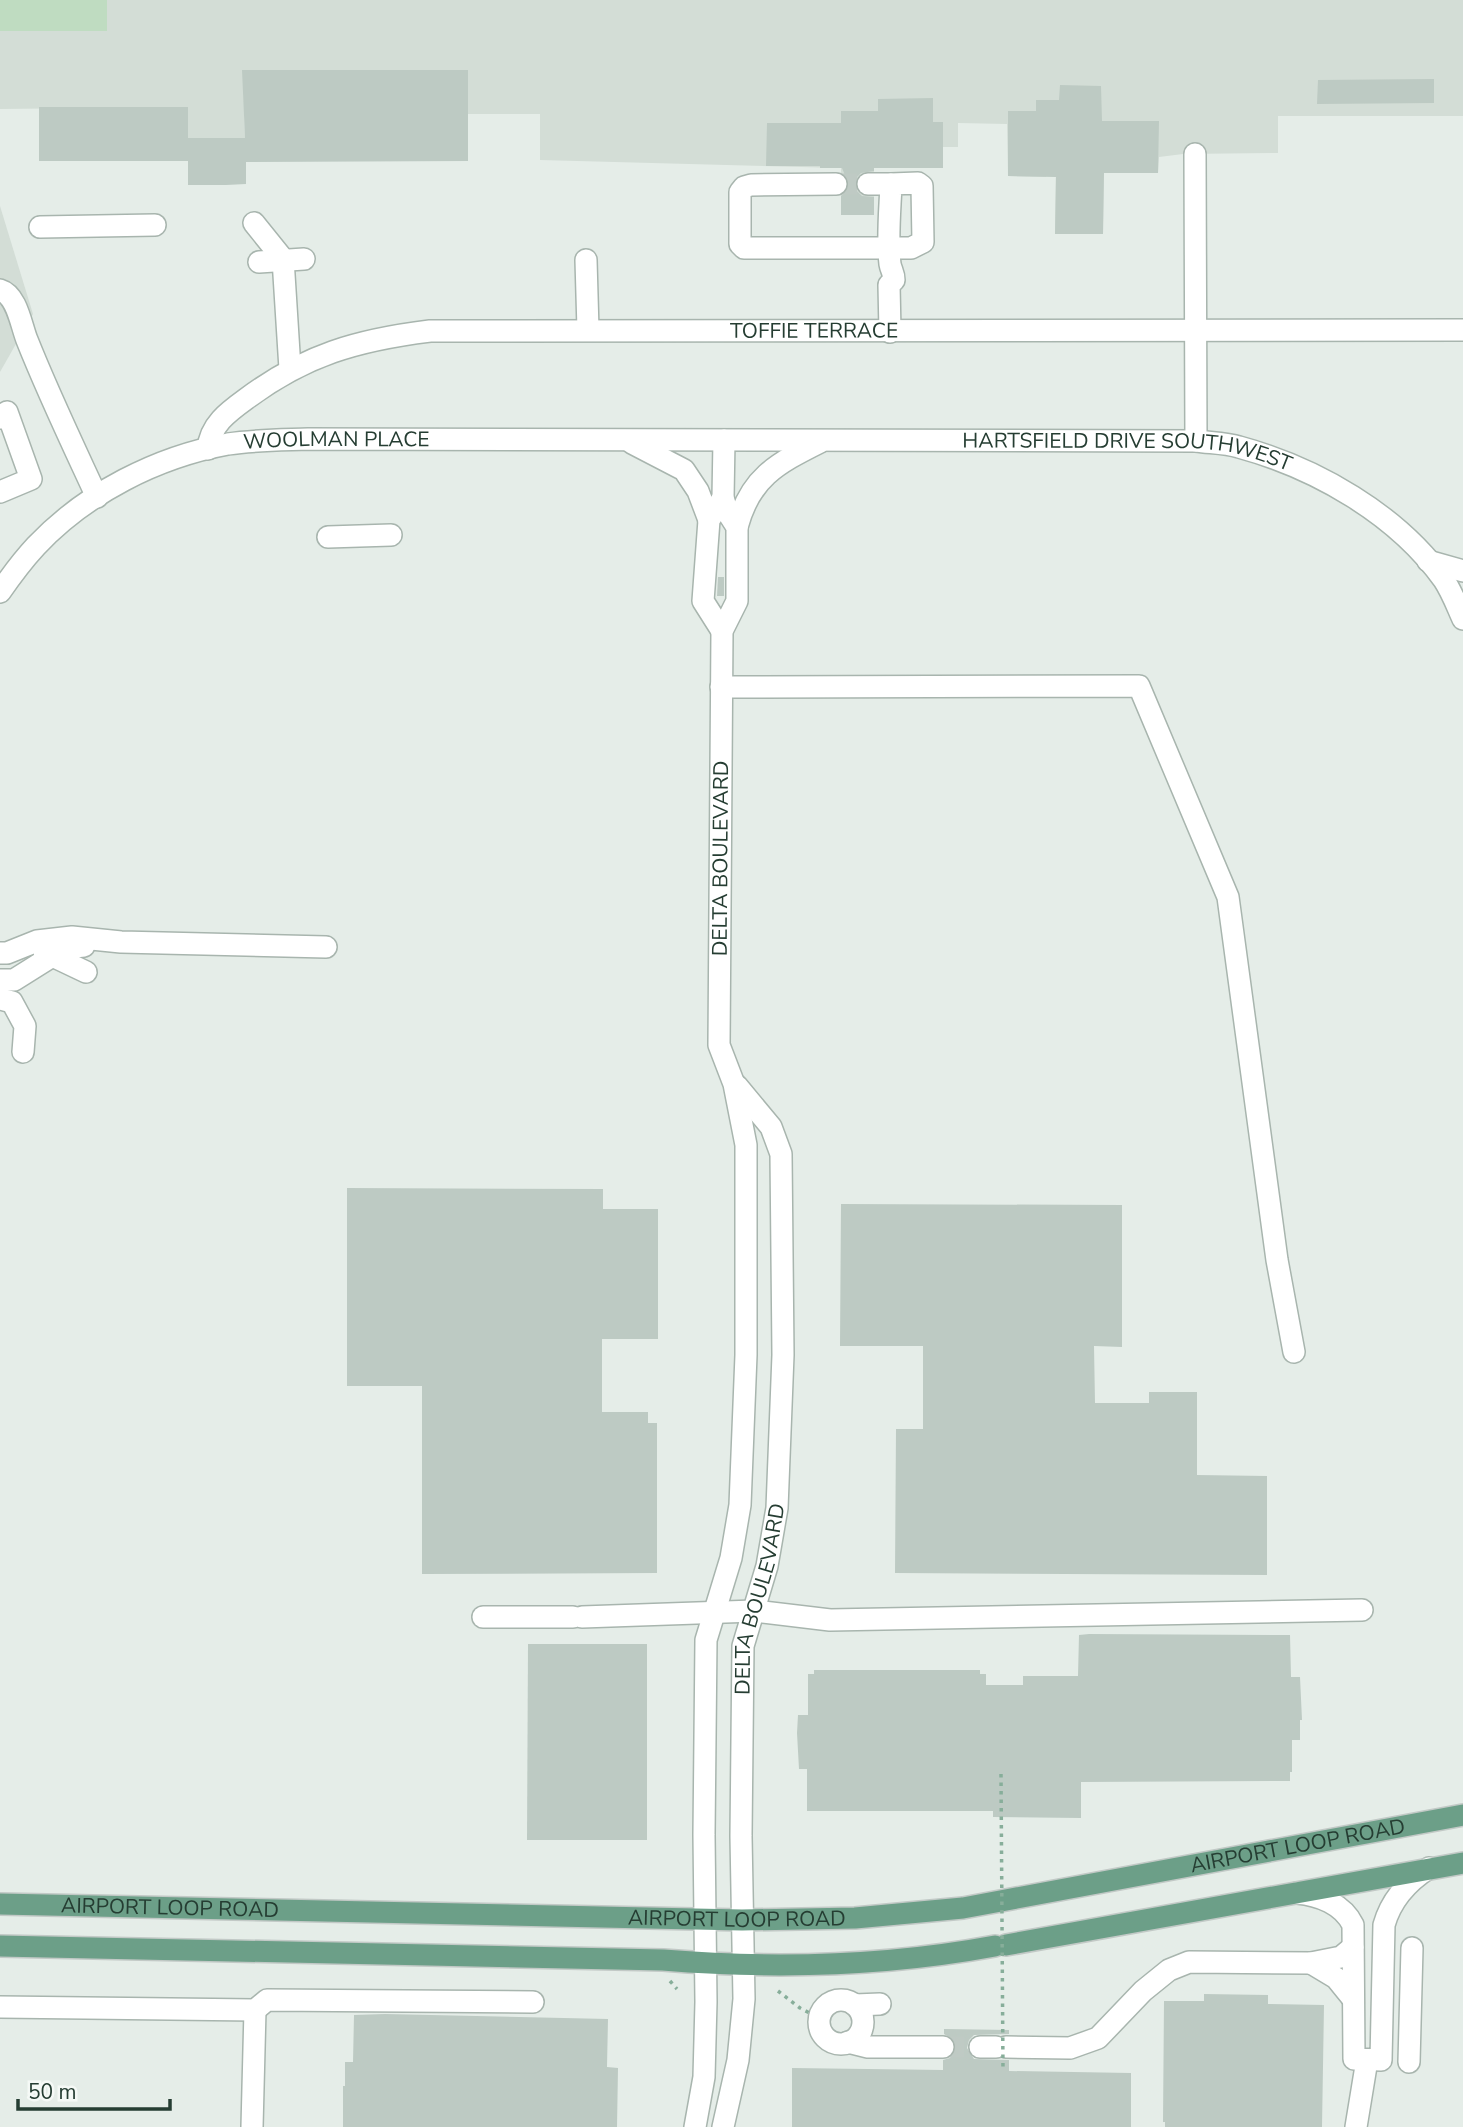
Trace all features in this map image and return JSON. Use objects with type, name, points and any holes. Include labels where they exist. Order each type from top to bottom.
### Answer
[{"type":"main road","name":"AIRPORT LOOP ROAD","points":[[0,1904],[705,1920],[855,1918],[963,1908],[1463,1815]]},
{"type":"main road","name":"AIRPORT LOOP ROAD","points":[[0,1946],[663,1960],[743,1965],[850,1962],[951,1954],[1463,1863]]},
{"type":"street","points":[[1195,154],[1196,442]]},
{"type":"street","points":[[836,184],[744,187],[740,192],[740,244],[744,248],[890,267],[911,248],[923,242],[922,187],[918,183],[869,184]]},
{"type":"street","points":[[890,332],[891,184]]},
{"type":"street","points":[[254,223],[294,259]]},
{"type":"street","points":[[40,227],[155,225]]},
{"type":"street","points":[[259,262],[294,259]]},
{"type":"street","points":[[290,369],[294,259]]},
{"type":"street","points":[[586,260],[588,330]]},
{"type":"street","points":[[0,290],[6,292],[14,302],[32,351],[97,497]]},
{"type":"street","name":"TOFFIE TERRACE","points":[[208,449],[209,438],[221,419],[290,369],[344,347],[399,335],[463,330],[1463,330]]},
{"type":"street","points":[[0,418],[7,412],[31,479],[0,492]]},
{"type":"street","name":"WOOLMAN PLACE","points":[[3,580],[60,523],[97,497],[139,472],[230,444],[308,439],[724,440]]},
{"type":"street","points":[[627,440],[684,470],[698,491],[709,520],[703,601],[722,631]]},
{"type":"street","name":"HARTSFIELD DRIVE SOUTHWEST","points":[[724,440],[1196,442],[1237,446],[1323,479],[1372,510],[1412,544],[1444,581],[1463,619]]},
{"type":"street","name":"DELTA BOULEVARD","points":[[695,2127],[704,2077],[706,1640],[731,1558],[740,1505],[746,1366],[746,1145],[734,1084],[719,1045],[722,631],[737,601],[737,527],[723,498],[724,440]]},
{"type":"street","points":[[737,527],[744,502],[765,475],[823,440]]},
{"type":"street","points":[[709,520],[723,498]]},
{"type":"street","points":[[328,537],[391,535]]},
{"type":"street","points":[[1427,561],[1463,571]]},
{"type":"street","points":[[722,687],[1139,686],[1228,897],[1277,1261],[1294,1352]]},
{"type":"street","points":[[0,953],[72,936],[121,942],[326,947]]},
{"type":"street","points":[[0,980],[14,981],[65,948],[121,942]]},
{"type":"street","points":[[31,944],[86,972]]},
{"type":"street","points":[[0,999],[12,1002],[25,1026],[23,1052]]},
{"type":"street","name":"DELTA BOULEVARD","points":[[723,2127],[738,2060],[744,1999],[743,1646],[767,1566],[777,1508],[783,1355],[781,1154],[771,1127],[734,1084]]},
{"type":"street","points":[[483,1617],[715,1614],[754,1611],[830,1620],[1362,1610]]},
{"type":"street","points":[[1356,2127],[1387,1912],[1407,1884],[1431,1867]]},
{"type":"street","points":[[1293,1892],[1326,1900],[1348,1914],[1353,1925],[1353,1999],[1367,2060]]},
{"type":"street","points":[[994,2047],[1070,2048],[1098,2038],[1143,1991],[1168,1970],[1189,1962],[1311,1963],[1341,1957],[1353,1947]]},
{"type":"street","points":[[1409,2062],[1412,1948]]},
{"type":"street","points":[[1311,1963],[1336,1978],[1353,1999]]},
{"type":"street","points":[[0,2007],[256,2010],[267,2000],[533,2002]]},
{"type":"street","points":[[833,2001],[849,2001],[855,2005],[863,2018],[860,2033],[841,2044],[826,2039],[819,2025],[819,2018],[827,2004],[833,2001]]},
{"type":"street","points":[[855,2005],[880,2004]]},
{"type":"street","points":[[252,2127],[256,2010]]},
{"type":"street","points":[[848,2042],[868,2047],[943,2047]]},
{"type":"path","points":[[1001,1774],[1003,2071]]},
{"type":"path","points":[[670,1981],[677,1989]]},
{"type":"path","points":[[778,1990],[800,2008],[819,2018]]},
{"type":"shaded area","points":[[0,0],[1463,0],[1463,116],[1278,116],[1278,153],[1183,154],[1159,157],[1158,173],[1121,173],[1104,158],[1103,234],[1055,234],[1056,164],[1046,164],[1046,177],[1008,176],[1007,124],[958,123],[958,147],[943,147],[943,168],[874,168],[874,215],[841,215],[841,168],[540,160],[540,114],[468,114],[467,70],[243,70],[245,138],[188,138],[188,107],[0,109]]},
{"type":"shaded area","points":[[0,206],[33,314],[0,372]]},
{"type":"green space","points":[[0,0],[107,0],[107,31],[0,31]]},
{"type":"building","points":[[242,70],[468,70],[468,161],[246,162],[246,184],[188,185],[188,161],[39,161],[39,107],[188,107],[188,138],[245,138]]},
{"type":"building","points":[[1434,79],[1434,103],[1317,104],[1318,80]]},
{"type":"building","points":[[1060,85],[1101,86],[1102,121],[1159,121],[1158,173],[1104,173],[1103,234],[1055,234],[1056,177],[1008,176],[1008,111],[1036,111],[1036,100],[1059,100]]},
{"type":"building","points":[[933,98],[933,122],[943,122],[943,168],[874,168],[874,171],[861,173],[856,178],[856,190],[862,196],[874,197],[874,215],[841,215],[841,196],[849,185],[842,168],[766,166],[767,123],[841,123],[841,111],[878,111],[878,99]]},
{"type":"building","points":[[718,577],[724,577],[724,596],[717,596]]},
{"type":"building","points":[[347,1188],[603,1189],[603,1209],[658,1209],[658,1339],[602,1339],[602,1412],[648,1412],[648,1423],[657,1423],[657,1573],[422,1574],[422,1386],[347,1386]]},
{"type":"building","points":[[841,1204],[1122,1205],[1122,1347],[1094,1346],[1095,1403],[1149,1403],[1149,1392],[1197,1392],[1197,1475],[1267,1476],[1267,1575],[895,1573],[896,1429],[923,1429],[923,1346],[840,1346]]},
{"type":"building","points":[[1079,1635],[1290,1635],[1291,1677],[1300,1677],[1302,1720],[1300,1740],[1292,1740],[1290,1781],[1081,1782],[1081,1818],[993,1817],[993,1811],[807,1811],[807,1769],[799,1769],[797,1733],[798,1715],[808,1715],[808,1674],[814,1674],[814,1670],[980,1670],[980,1674],[986,1674],[986,1685],[1023,1685],[1023,1676],[1078,1676]]},
{"type":"building","points":[[528,1644],[647,1644],[647,1840],[527,1840]]},
{"type":"building","points":[[1204,1994],[1268,1995],[1268,2004],[1324,2005],[1322,2127],[1165,2127],[1164,2001],[1204,2001]]},
{"type":"building","points":[[354,2015],[608,2019],[607,2067],[618,2068],[617,2127],[343,2127],[345,2062],[353,2062]]},
{"type":"building","points":[[944,2029],[1009,2030],[1009,2034],[974,2035],[967,2048],[974,2059],[1009,2060],[1009,2071],[1131,2073],[1131,2127],[792,2127],[792,2068],[943,2070],[943,2060],[950,2058],[956,2048],[954,2040],[944,2034]]},
{"type":"tunnel","points":[[836,184],[868,184]]},
{"type":"tunnel","points":[[943,2047],[980,2047]]}]
